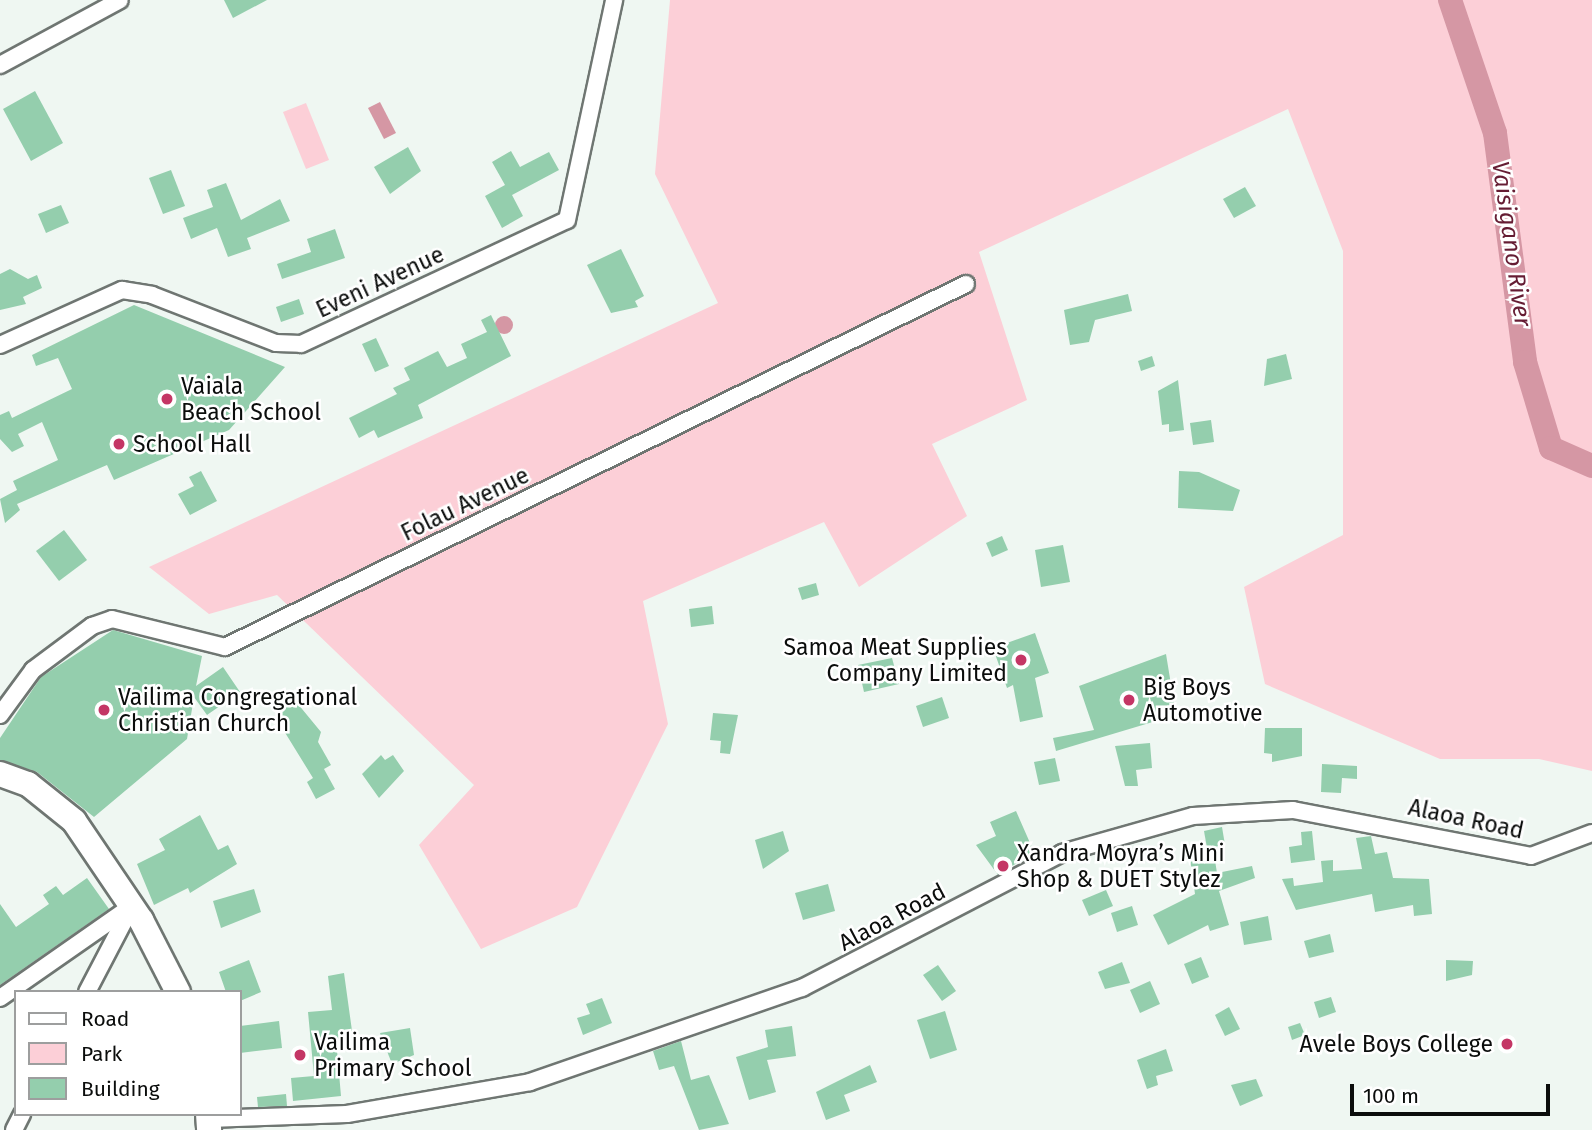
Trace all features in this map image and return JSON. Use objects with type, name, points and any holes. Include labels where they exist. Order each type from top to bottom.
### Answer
[{"type":"main road","points":[[0,774],[28,784],[74,821],[132,906],[177,990]]},
{"type":"street","points":[[0,65],[120,0]]},
{"type":"street","name":"Eveni Avenue","points":[[0,345],[122,290],[152,295],[276,343],[301,344],[567,220],[614,0]]},
{"type":"street","name":"Folau Avenue","points":[[0,715],[33,670],[92,626],[112,619],[225,648],[965,284]]},
{"type":"street","name":"Alaoa Road","points":[[209,1121],[347,1114],[530,1082],[802,988],[1062,853],[1185,818],[1293,810],[1531,856],[1592,833]]},
{"type":"street","points":[[88,990],[132,906]]},
{"type":"street","points":[[0,998],[132,906]]},
{"type":"green space","points":[[670,0],[1592,0],[1592,771],[1539,759],[1440,759],[1265,684],[1244,587],[1343,535],[1343,251],[1288,109],[979,252],[1027,400],[932,444],[967,516],[859,587],[824,522],[643,601],[668,724],[577,907],[481,949],[419,845],[474,785],[277,595],[209,614],[149,567],[718,303],[655,174]]},
{"type":"green space","points":[[306,103],[329,160],[306,169],[283,112]]},
{"type":"shaded area","points":[[380,102],[396,133],[384,139],[368,108]]},
{"type":"shaded area","points":[[504,316],[510,319],[513,325],[510,331],[504,334],[498,331],[495,325],[498,319]]},
{"type":"building","points":[[224,0],[267,0],[233,18]]},
{"type":"building","points":[[35,91],[63,143],[31,161],[3,109]]},
{"type":"building","points":[[408,147],[421,171],[390,194],[374,167]]},
{"type":"building","points":[[511,151],[520,167],[549,152],[559,170],[512,195],[523,216],[502,228],[485,196],[505,185],[492,162]]},
{"type":"building","points":[[171,170],[185,206],[163,214],[149,178]]},
{"type":"building","points":[[226,183],[241,220],[280,199],[290,221],[247,238],[251,249],[228,257],[217,228],[191,239],[183,218],[213,207],[207,190]]},
{"type":"building","points":[[1245,187],[1256,206],[1234,218],[1223,199]]},
{"type":"building","points":[[61,205],[69,223],[46,233],[38,214]]},
{"type":"building","points":[[335,229],[345,258],[282,279],[277,264],[311,252],[307,239]]},
{"type":"building","points":[[621,249],[644,296],[635,301],[638,307],[611,313],[587,265]]},
{"type":"building","points":[[10,269],[28,279],[37,275],[42,288],[23,297],[26,304],[0,310],[0,274]]},
{"type":"building","points":[[1128,294],[1132,311],[1095,320],[1089,342],[1070,345],[1064,310]]},
{"type":"building","points":[[299,299],[304,314],[281,322],[276,307]]},
{"type":"building","name":"Vaiala Beach School","points":[[134,305],[285,367],[229,430],[114,480],[107,465],[17,504],[20,510],[5,523],[0,499],[17,490],[13,481],[58,460],[42,422],[18,434],[24,446],[12,452],[0,439],[0,415],[9,411],[12,418],[72,389],[58,358],[36,366],[32,355]]},
{"type":"building","points":[[491,315],[511,356],[418,405],[423,418],[378,438],[374,430],[359,438],[349,418],[397,394],[393,388],[410,380],[404,368],[438,351],[447,367],[467,358],[461,344],[487,332],[481,320]]},
{"type":"building","points":[[376,338],[389,366],[375,372],[362,344]]},
{"type":"building","points":[[1286,354],[1292,379],[1264,386],[1267,359]]},
{"type":"building","points":[[1152,356],[1155,366],[1141,371],[1138,361]]},
{"type":"building","points":[[1178,380],[1184,430],[1169,432],[1169,424],[1162,425],[1158,391]]},
{"type":"building","points":[[1211,420],[1214,442],[1193,445],[1190,423]]},
{"type":"building","points":[[201,471],[217,501],[190,515],[178,494],[194,486],[189,477]]},
{"type":"building","points":[[1179,471],[1199,472],[1240,490],[1233,511],[1178,508]]},
{"type":"building","points":[[64,530],[87,560],[59,581],[36,551]]},
{"type":"building","points":[[1002,536],[1008,550],[992,557],[986,543]]},
{"type":"building","points":[[1063,545],[1070,582],[1041,587],[1035,550]]},
{"type":"building","points":[[816,583],[819,595],[802,600],[798,588]]},
{"type":"building","points":[[712,606],[714,624],[691,627],[689,609]]},
{"type":"building","name":"Vailima Congregational Christian Church","points":[[113,630],[202,656],[196,686],[223,667],[240,692],[207,715],[194,697],[187,739],[94,817],[37,772],[0,760],[0,738],[41,677]]},
{"type":"building","name":"Samoa Meat Supplies Company Limited","points":[[1035,633],[1049,673],[1035,678],[1043,717],[1020,722],[1013,685],[1007,688],[993,648]]},
{"type":"building","name":"Big Boys Automotive","points":[[1166,654],[1176,715],[1056,751],[1053,738],[1094,730],[1079,686]]},
{"type":"building","points":[[892,658],[899,684],[864,692],[858,665]]},
{"type":"building","points":[[942,697],[949,718],[923,727],[916,706]]},
{"type":"building","points":[[293,698],[321,732],[318,742],[331,765],[324,769],[335,789],[316,799],[307,782],[313,778],[276,718]]},
{"type":"building","points":[[713,713],[738,715],[730,754],[720,753],[721,741],[710,740]]},
{"type":"building","points":[[1265,728],[1302,728],[1302,756],[1272,762],[1272,754],[1264,753]]},
{"type":"building","points":[[1150,743],[1152,768],[1136,770],[1138,786],[1125,786],[1115,746]]},
{"type":"building","points":[[381,755],[385,760],[393,755],[404,771],[379,798],[362,774]]},
{"type":"building","points":[[1055,758],[1060,781],[1039,785],[1034,762]]},
{"type":"building","points":[[1322,764],[1357,766],[1357,779],[1342,778],[1341,793],[1321,792]]},
{"type":"building","points":[[1016,811],[1034,852],[998,875],[976,845],[996,836],[990,822]]},
{"type":"building","points":[[200,815],[218,850],[228,845],[237,864],[190,893],[188,888],[154,905],[137,864],[165,850],[159,839]]},
{"type":"building","points":[[1222,827],[1225,845],[1207,848],[1204,831]]},
{"type":"building","points":[[783,831],[789,851],[763,869],[755,840]]},
{"type":"building","points":[[1312,831],[1315,860],[1291,863],[1289,847],[1302,845],[1301,832]]},
{"type":"building","points":[[1371,836],[1375,854],[1387,852],[1393,878],[1429,879],[1432,914],[1414,916],[1413,905],[1375,912],[1372,894],[1296,910],[1282,879],[1293,878],[1294,886],[1323,882],[1321,861],[1333,860],[1333,871],[1362,869],[1356,838]]},
{"type":"building","points":[[1214,854],[1217,873],[1252,866],[1255,878],[1219,891],[1229,925],[1210,931],[1208,925],[1168,945],[1153,915],[1195,894],[1190,858]]},
{"type":"building","points":[[87,878],[109,909],[0,985],[0,904],[16,927],[49,904],[43,895],[56,886],[63,895]]},
{"type":"building","points":[[828,884],[835,911],[803,920],[795,893]]},
{"type":"building","points":[[254,889],[261,912],[221,928],[213,901]]},
{"type":"building","points":[[1106,890],[1113,906],[1089,916],[1082,900]]},
{"type":"building","points":[[1132,906],[1138,925],[1117,932],[1111,913]]},
{"type":"building","points":[[1268,916],[1272,940],[1244,945],[1240,922]]},
{"type":"building","points":[[1330,934],[1334,952],[1309,958],[1304,941]]},
{"type":"building","points":[[1201,957],[1209,977],[1192,984],[1184,964]]},
{"type":"building","points":[[249,960],[261,992],[242,1000],[242,990],[225,990],[219,972]]},
{"type":"building","points":[[1446,960],[1473,961],[1472,975],[1446,981]]},
{"type":"building","points":[[1122,962],[1130,983],[1105,989],[1098,972]]},
{"type":"building","points":[[938,965],[956,991],[942,1001],[923,975]]},
{"type":"building","points":[[344,973],[353,1038],[336,1039],[341,1096],[293,1101],[291,1078],[314,1076],[308,1012],[332,1010],[328,976]]},
{"type":"building","points":[[1150,981],[1160,1004],[1140,1013],[1130,990]]},
{"type":"building","points":[[1331,997],[1336,1012],[1319,1018],[1314,1002]]},
{"type":"building","points":[[602,998],[612,1023],[583,1035],[577,1018],[590,1014],[586,1004]]},
{"type":"building","points":[[1229,1007],[1240,1029],[1225,1036],[1215,1015]]},
{"type":"building","points":[[945,1011],[957,1050],[930,1059],[917,1020]]},
{"type":"building","points":[[279,1021],[282,1048],[242,1053],[242,1026]]},
{"type":"building","points":[[1300,1023],[1305,1035],[1292,1040],[1288,1027]]},
{"type":"building","points":[[792,1026],[796,1056],[767,1060],[776,1092],[749,1100],[736,1057],[768,1047],[765,1030]]},
{"type":"building","points":[[410,1028],[414,1055],[392,1064],[380,1033]]},
{"type":"building","points":[[681,1041],[691,1080],[709,1075],[729,1124],[699,1130],[674,1066],[659,1070],[653,1051]]},
{"type":"building","points":[[1166,1049],[1173,1071],[1156,1076],[1158,1085],[1147,1089],[1137,1060]]},
{"type":"building","points":[[870,1065],[877,1082],[844,1095],[850,1111],[826,1120],[816,1092]]},
{"type":"building","points":[[1256,1079],[1263,1096],[1240,1106],[1231,1085]]},
{"type":"building","points":[[286,1094],[287,1106],[258,1107],[257,1097]]},
{"type":"waterway","name":"Vaisigano River","points":[[1450,0],[1495,133],[1525,362],[1551,448],[1592,466]]},
{"type":"place","name":"Vaiala Beach School","points":[[167,399]]},
{"type":"place","name":"School Hall","points":[[119,444]]},
{"type":"place","name":"Samoa Meat Supplies Company Limited","points":[[1021,660]]},
{"type":"place","name":"Big Boys Automotive","points":[[1129,700]]},
{"type":"place","name":"Vailima Congregational Christian Church","points":[[104,710]]},
{"type":"place","name":"Xandra Moyra’s Mini Shop & DUET Stylez","points":[[1003,866]]},
{"type":"place","name":"Avele Boys College","points":[[1507,1044]]},
{"type":"place","name":"Vailima Primary School","points":[[300,1055]]}]
